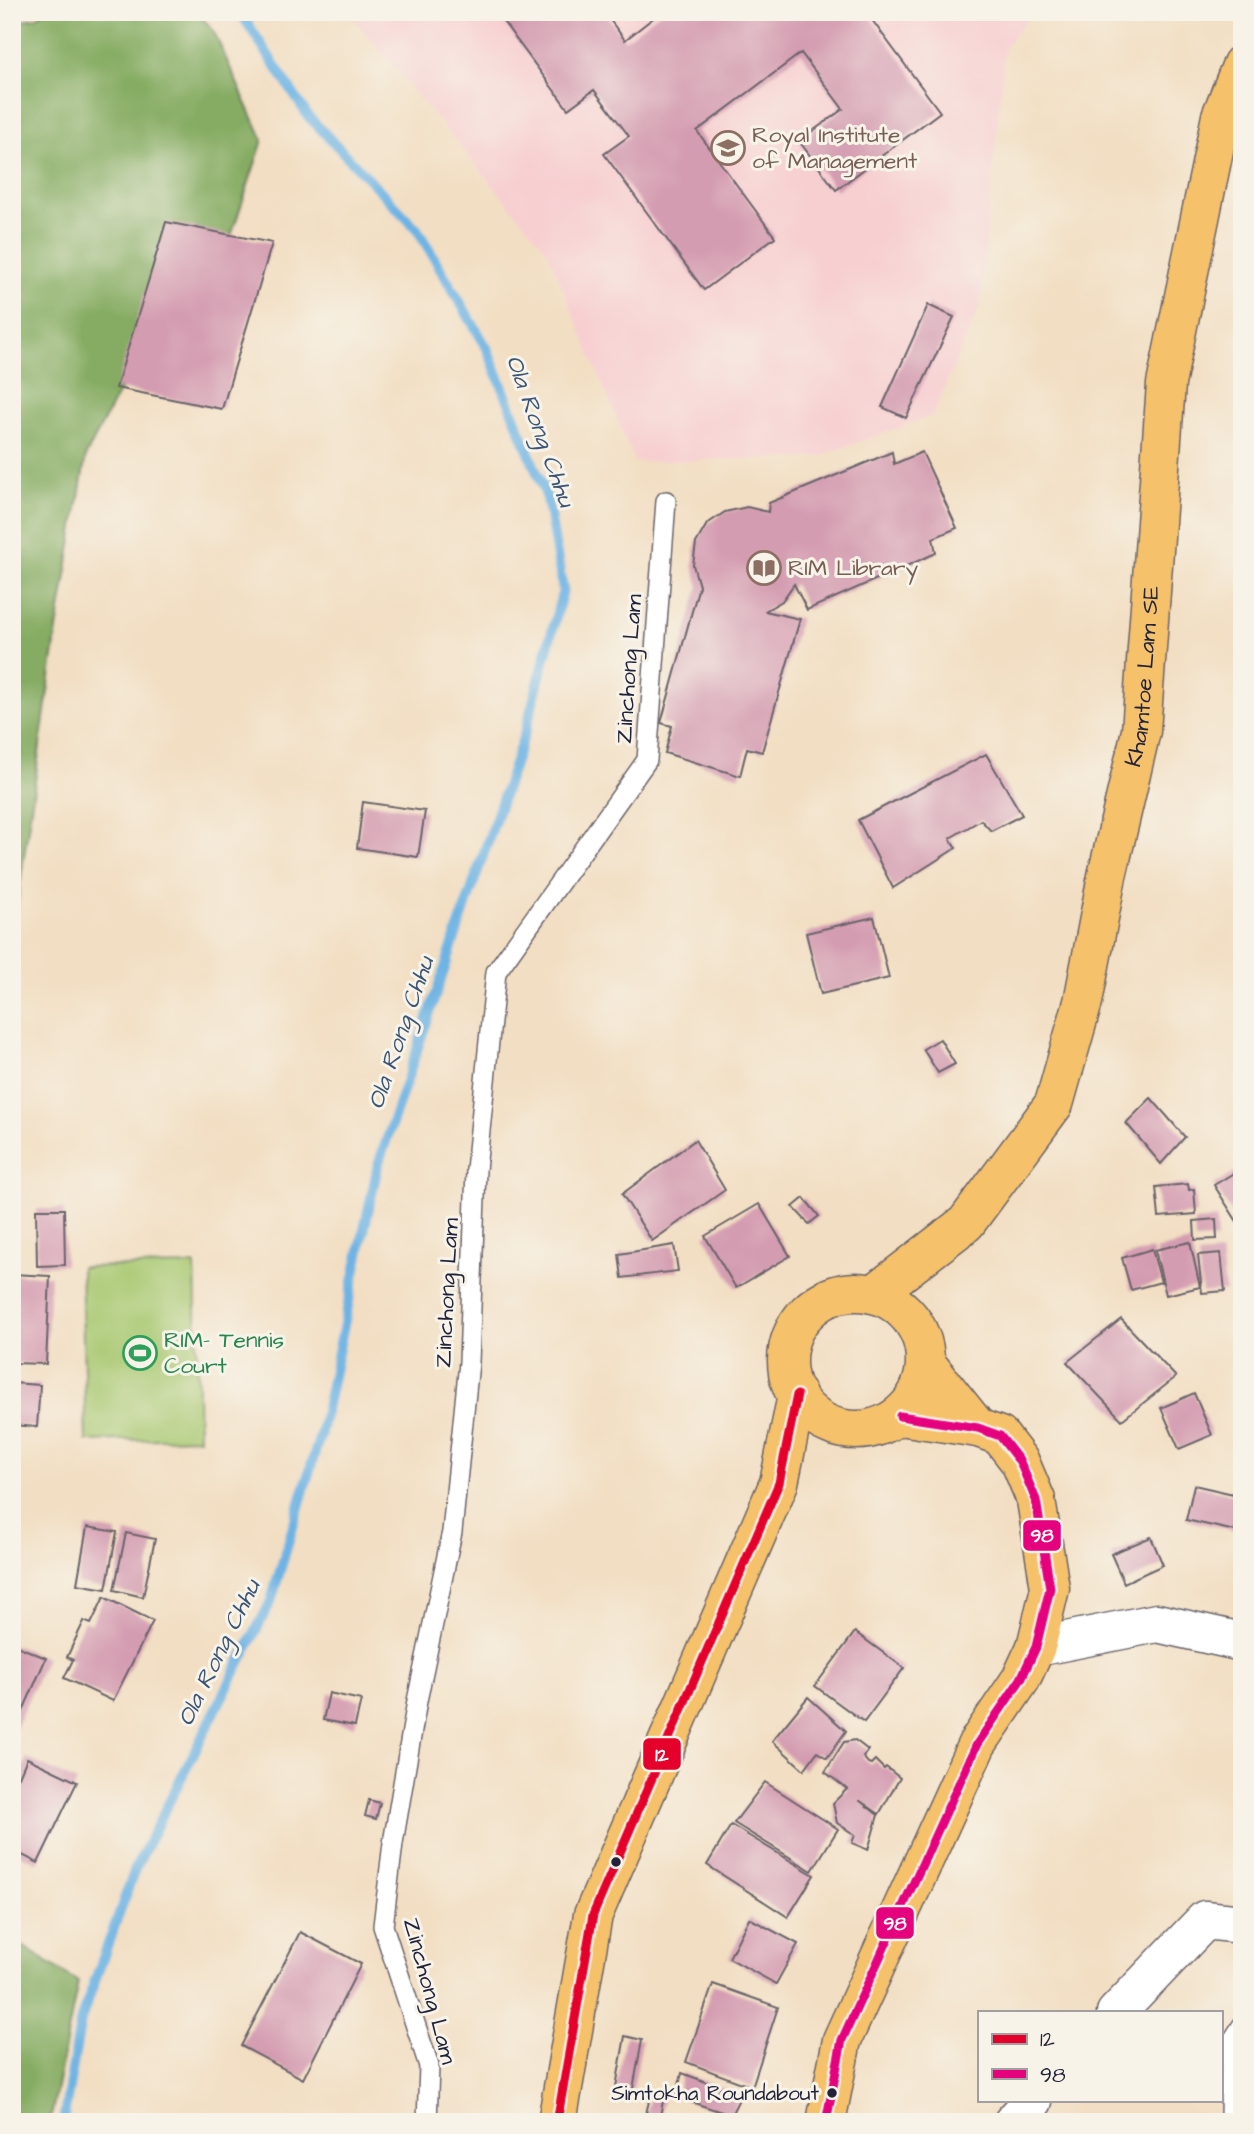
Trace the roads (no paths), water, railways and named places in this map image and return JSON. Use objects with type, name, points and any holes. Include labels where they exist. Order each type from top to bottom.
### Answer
[{"type":"main road","name":"Khamtoe Lam SE","points":[[874,1294],[966,1223],[1055,1104],[1083,1002],[1107,876],[1141,731],[1166,384],[1221,116],[1242,64]]},
{"type":"main road","points":[[911,1320],[935,1246]]},
{"type":"main road","points":[[839,1294],[874,1294],[895,1303],[919,1333],[926,1363],[919,1392],[900,1416],[881,1427],[839,1429],[822,1422],[808,1411],[797,1395],[790,1379],[787,1361],[790,1343],[796,1326],[807,1312],[822,1301],[839,1294]]},
{"type":"main road","points":[[926,1363],[978,1428]]},
{"type":"main road","points":[[557,2122],[593,1915],[779,1483],[797,1395]]},
{"type":"main road","points":[[827,2122],[842,2040],[977,1744],[1021,1679],[1036,1647],[1050,1588],[1036,1500],[1020,1462],[1000,1436],[978,1428],[900,1416]]},
{"type":"main road","points":[[779,1483],[839,1429]]},
{"type":"street","points":[[1036,1647],[1157,1623],[1242,1642]]},
{"type":"street","points":[[1118,2011],[1205,1920],[1242,1924]]},
{"type":"street","points":[[1013,2122],[1032,2102]]},
{"type":"lane","name":"Zinchong Lam","points":[[427,2122],[429,2066],[383,1926],[393,1843],[415,1713],[452,1532],[469,1363],[476,1170],[496,972],[647,761],[666,501]]},
{"type":"lane","points":[[1230,2122],[1231,2043],[1242,2026]]},
{"type":"waterway","name":"Ola Rong Chhu","points":[[63,2122],[81,2019],[135,1869],[271,1601],[321,1432],[378,1165],[526,729],[563,590],[547,498],[487,348],[417,229],[308,116],[240,12]]},
{"type":"place","name":"Royal Institute of Management","points":[[728,148]]},
{"type":"place","name":"RIM Library","points":[[764,568]]},
{"type":"place","name":"RIM- Tennis Court","points":[[140,1353]]},
{"type":"place","name":"Simtokha Roundabout","points":[[832,2093]]}]
